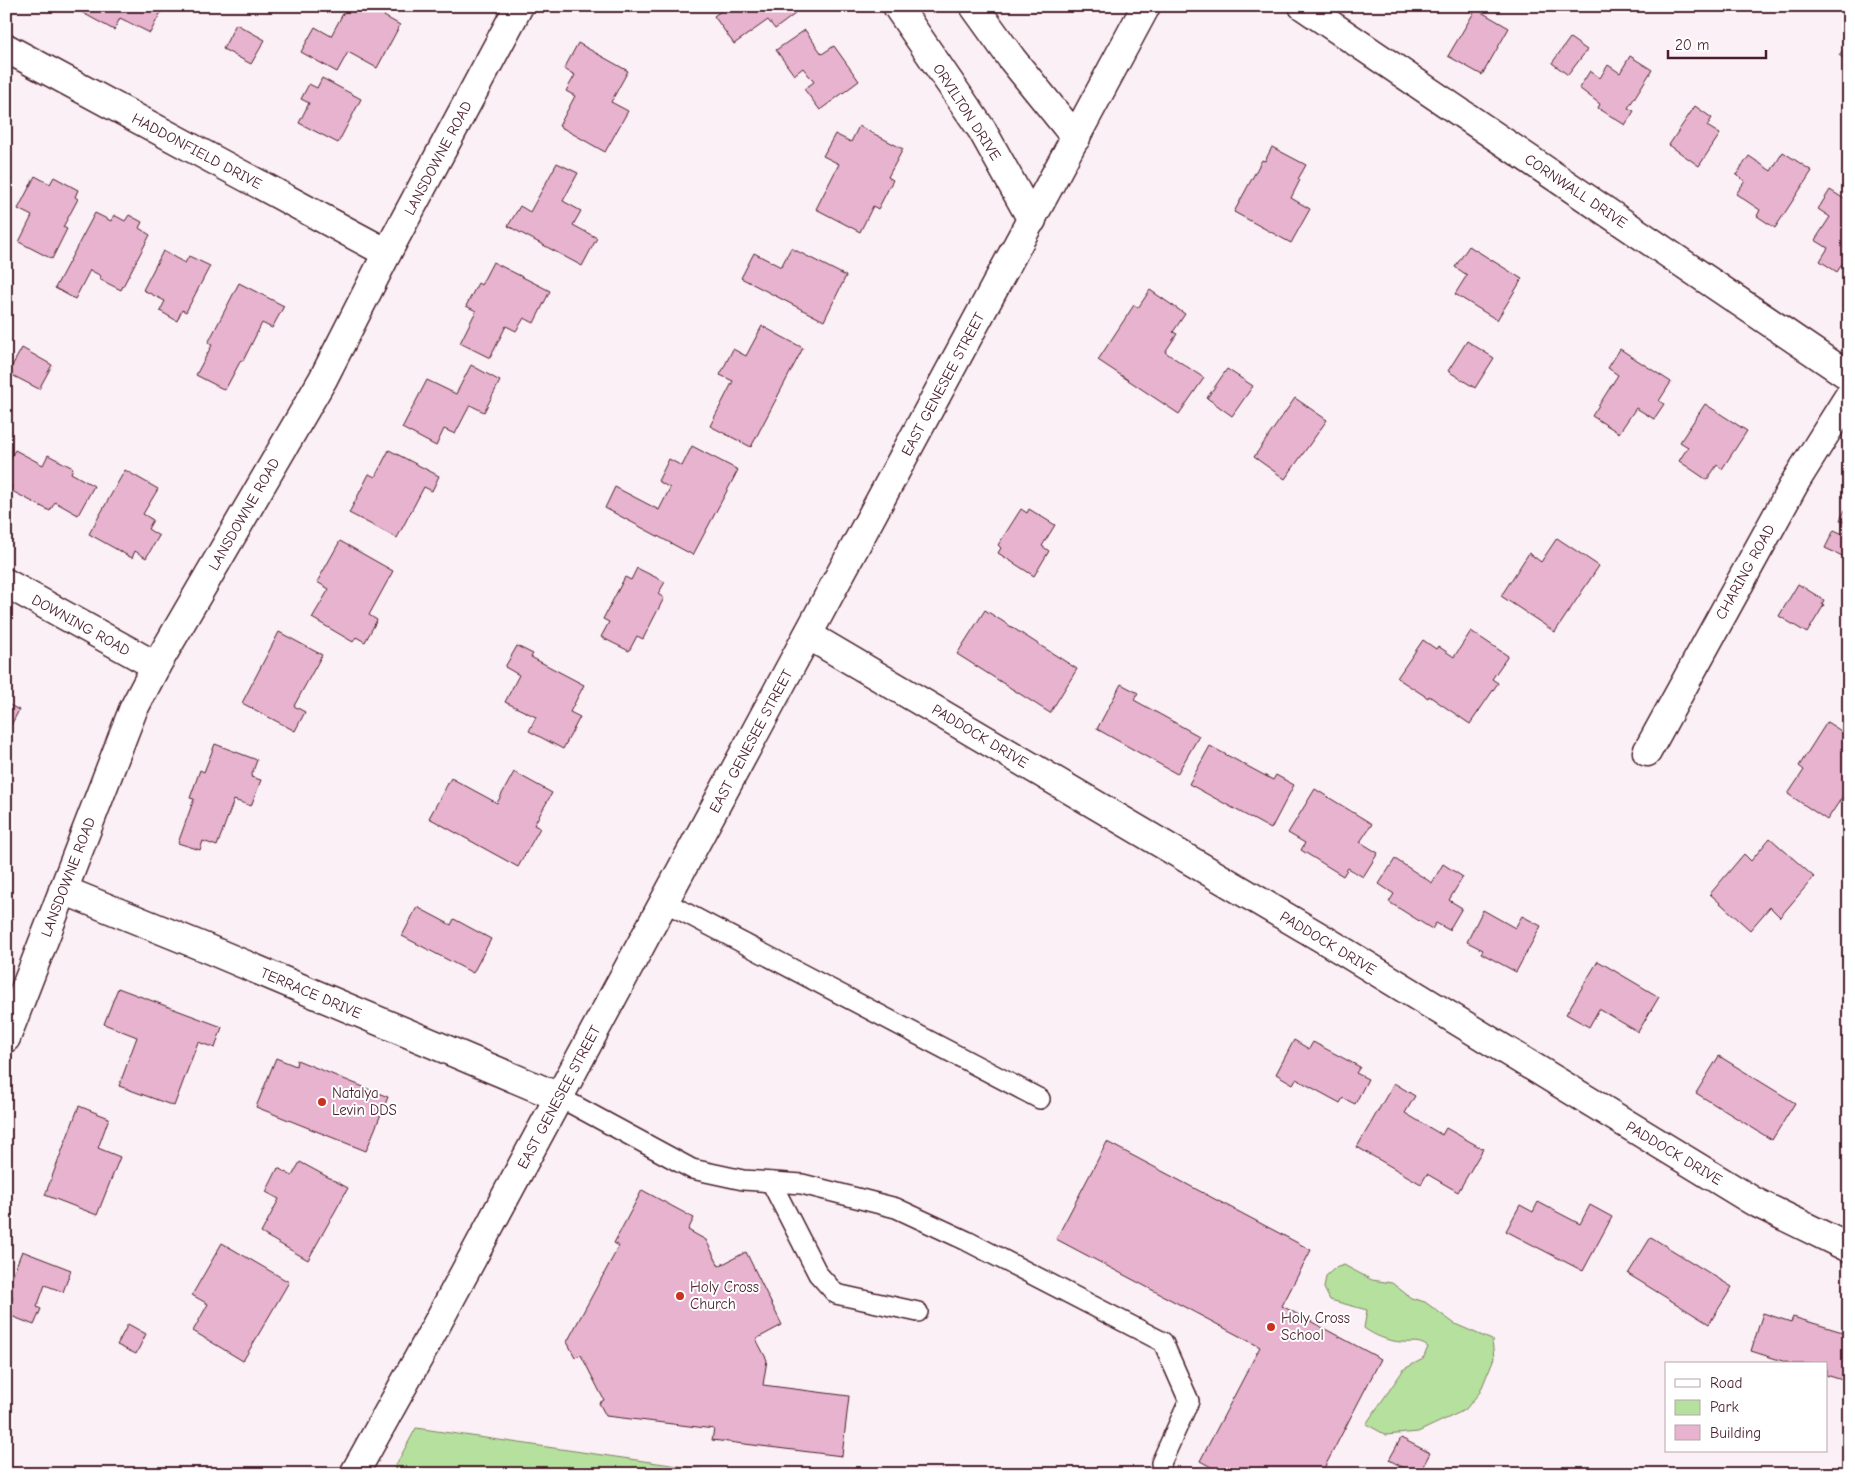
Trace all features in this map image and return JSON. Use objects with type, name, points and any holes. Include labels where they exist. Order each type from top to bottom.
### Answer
[{"type":"street","name":"LANSDOWNE ROAD","points":[[6,1038],[133,710],[156,666],[323,379],[387,253],[519,6]]},
{"type":"street","name":"ORVILTON DRIVE","points":[[896,6],[982,130],[1032,220]]},
{"type":"street","points":[[974,6],[1012,59],[1076,138]]},
{"type":"street","name":"EAST GENESEE STREET","points":[[354,1474],[665,902],[1146,6]]},
{"type":"street","name":"CORNWALL DRIVE","points":[[1303,6],[1849,376]]},
{"type":"street","name":"HADDONFIELD DRIVE","points":[[6,48],[387,253]]},
{"type":"street","name":"CHARING ROAD","points":[[1647,752],[1797,479],[1849,396]]},
{"type":"street","name":"DOWNING ROAD","points":[[6,583],[156,666]]},
{"type":"street","name":"PADDOCK DRIVE","points":[[808,635],[1316,935],[1753,1201],[1849,1248]]},
{"type":"street","name":"TERRACE DRIVE","points":[[63,890],[559,1097]]},
{"type":"lane","points":[[665,902],[1040,1099]]},
{"type":"lane","points":[[559,1097],[692,1169],[743,1180],[802,1184],[896,1208],[967,1241],[1162,1342],[1190,1401],[1161,1463]]},
{"type":"lane","points":[[771,1182],[818,1274],[836,1294],[918,1312]]},
{"type":"green space","points":[[1344,1265],[1372,1280],[1392,1283],[1411,1298],[1425,1302],[1455,1324],[1492,1340],[1494,1358],[1480,1392],[1465,1410],[1418,1432],[1386,1435],[1366,1424],[1404,1369],[1423,1359],[1428,1347],[1418,1343],[1396,1341],[1377,1336],[1364,1328],[1367,1310],[1330,1300],[1324,1288],[1326,1276],[1335,1268]]},
{"type":"green space","points":[[416,1428],[733,1474],[391,1474]]},
{"type":"building","points":[[70,6],[164,6],[150,33],[120,18],[114,30]]},
{"type":"building","points":[[347,6],[389,6],[384,16],[400,25],[377,68],[348,52],[337,72],[301,52],[315,27],[331,36]]},
{"type":"building","points":[[728,6],[789,6],[795,14],[775,29],[768,20],[734,44],[714,16]]},
{"type":"building","points":[[1476,9],[1509,28],[1482,75],[1448,56]]},
{"type":"building","points":[[236,24],[265,40],[251,64],[223,49]]},
{"type":"building","points":[[805,30],[822,54],[834,46],[859,81],[820,110],[804,89],[814,82],[803,68],[794,75],[776,50]]},
{"type":"building","points":[[1570,38],[1587,50],[1568,75],[1552,63]]},
{"type":"building","points":[[578,43],[628,71],[611,102],[628,111],[605,152],[559,126],[575,96],[566,91],[575,75],[564,69]]},
{"type":"building","points":[[1849,43],[1849,63],[1839,55]]},
{"type":"building","points":[[1630,56],[1652,70],[1628,108],[1634,111],[1625,125],[1598,108],[1600,104],[1579,88],[1590,71],[1600,78],[1608,65],[1620,73]]},
{"type":"building","points":[[322,78],[361,99],[338,143],[299,123],[309,103],[301,99],[309,84],[317,88]]},
{"type":"building","points":[[1695,106],[1712,118],[1707,126],[1720,134],[1699,166],[1669,145]]},
{"type":"building","points":[[859,126],[903,149],[888,177],[893,180],[878,209],[873,206],[860,232],[816,209],[839,164],[823,156],[835,134],[851,142]]},
{"type":"building","points":[[1272,147],[1306,165],[1291,198],[1310,209],[1291,243],[1234,212],[1262,160],[1265,161]]},
{"type":"building","points":[[1783,152],[1812,171],[1775,228],[1757,216],[1760,210],[1736,194],[1745,181],[1736,175],[1749,156],[1771,171]]},
{"type":"building","points":[[557,163],[578,173],[563,201],[581,211],[573,225],[597,238],[582,266],[508,226],[520,206],[530,212]]},
{"type":"building","points":[[35,176],[50,184],[54,177],[78,190],[75,197],[78,199],[63,227],[67,229],[52,259],[19,242],[32,216],[18,209]]},
{"type":"building","points":[[1830,190],[1849,202],[1849,253],[1837,272],[1820,261],[1828,248],[1815,240],[1830,217],[1818,209]]},
{"type":"building","points":[[95,213],[111,221],[114,215],[125,221],[129,215],[142,222],[139,228],[150,235],[121,290],[99,279],[101,276],[90,270],[75,299],[55,288]]},
{"type":"building","points":[[1469,246],[1522,279],[1497,320],[1455,294],[1467,275],[1455,267]]},
{"type":"building","points":[[791,248],[846,276],[824,321],[741,278],[754,253],[781,267]]},
{"type":"building","points":[[163,251],[185,263],[189,256],[210,266],[186,312],[182,310],[177,321],[160,311],[165,301],[143,290]]},
{"type":"building","points":[[493,262],[550,291],[534,323],[524,318],[516,331],[506,326],[490,358],[460,343],[476,311],[466,306],[478,283],[481,285]]},
{"type":"building","points":[[239,283],[284,306],[272,328],[262,323],[243,361],[241,360],[225,390],[196,375],[212,345],[208,343]]},
{"type":"building","points":[[1150,290],[1185,314],[1173,332],[1177,334],[1165,352],[1204,378],[1179,414],[1098,360],[1134,305],[1138,308]]},
{"type":"building","points":[[762,326],[803,348],[751,447],[710,426],[733,381],[720,375],[733,349],[746,356]]},
{"type":"building","points":[[1467,341],[1494,358],[1475,388],[1448,371]]},
{"type":"building","points":[[22,348],[52,365],[39,389],[8,373]]},
{"type":"building","points":[[1620,349],[1671,382],[1659,401],[1664,404],[1654,419],[1636,408],[1619,433],[1592,416],[1618,375],[1608,368]]},
{"type":"building","points":[[471,365],[500,381],[484,412],[470,405],[455,434],[444,429],[436,446],[402,428],[427,380],[456,394]]},
{"type":"building","points":[[1227,369],[1253,386],[1232,416],[1207,398]]},
{"type":"building","points":[[1295,398],[1327,420],[1285,479],[1254,457]]},
{"type":"building","points":[[1705,404],[1747,431],[1722,469],[1717,465],[1707,480],[1679,461],[1688,447],[1680,442]]},
{"type":"building","points":[[692,446],[738,470],[693,555],[605,508],[615,487],[659,510],[670,488],[658,481],[669,459],[682,466]]},
{"type":"building","points":[[15,450],[43,465],[48,455],[73,468],[71,473],[94,486],[78,515],[55,502],[50,511],[10,490],[12,486],[6,482],[6,466]]},
{"type":"building","points":[[389,450],[439,476],[432,491],[424,487],[397,538],[349,513],[369,474],[375,477]]},
{"type":"building","points":[[125,470],[158,489],[143,514],[153,520],[148,529],[159,536],[146,558],[135,551],[132,558],[89,534]]},
{"type":"building","points":[[1849,502],[1849,559],[1825,548],[1834,530],[1843,534],[1848,524],[1840,520]]},
{"type":"building","points":[[1021,509],[1027,513],[1029,509],[1055,525],[1042,546],[1049,551],[1034,576],[998,553],[1001,548],[998,545]]},
{"type":"building","points":[[1557,538],[1599,566],[1555,632],[1501,596],[1529,553],[1541,562]]},
{"type":"building","points":[[340,541],[393,571],[369,615],[377,620],[365,642],[356,637],[353,642],[312,618],[329,589],[317,582]]},
{"type":"building","points":[[637,568],[665,582],[658,594],[664,598],[643,639],[637,636],[629,651],[601,637],[609,622],[603,619],[625,577],[631,580]]},
{"type":"building","points":[[1798,584],[1824,600],[1822,604],[1824,605],[1807,633],[1779,616]]},
{"type":"building","points":[[985,610],[1077,669],[1050,713],[957,654]]},
{"type":"building","points":[[1471,631],[1508,656],[1492,679],[1498,683],[1470,724],[1429,696],[1428,698],[1397,678],[1423,640],[1436,649],[1438,646],[1454,657]]},
{"type":"building","points":[[279,632],[322,655],[294,706],[305,712],[295,731],[242,703]]},
{"type":"building","points":[[517,646],[533,654],[531,657],[584,685],[570,712],[580,717],[563,749],[529,731],[536,717],[505,702],[519,675],[505,667]]},
{"type":"building","points":[[1121,684],[1138,693],[1134,700],[1199,736],[1177,774],[1097,729]]},
{"type":"building","points":[[6,703],[19,710],[6,735]]},
{"type":"building","points":[[1827,722],[1849,736],[1849,787],[1827,820],[1788,794],[1804,770],[1799,766]]},
{"type":"building","points":[[215,744],[257,760],[251,777],[261,780],[251,806],[234,800],[217,846],[203,841],[200,850],[178,843],[194,799],[190,798],[200,770],[204,772]]},
{"type":"building","points":[[1210,746],[1273,780],[1276,775],[1294,785],[1271,829],[1189,784]]},
{"type":"building","points":[[514,772],[552,793],[534,825],[540,828],[518,867],[429,818],[451,778],[497,803]]},
{"type":"building","points":[[1315,789],[1372,824],[1360,842],[1378,853],[1363,877],[1348,868],[1343,876],[1301,850],[1305,843],[1288,833]]},
{"type":"building","points":[[1770,838],[1814,877],[1780,917],[1770,907],[1750,930],[1710,894],[1744,854],[1751,861]]},
{"type":"building","points":[[1395,859],[1432,883],[1443,864],[1463,877],[1449,900],[1462,908],[1449,930],[1436,923],[1432,929],[1389,902],[1394,894],[1379,884]]},
{"type":"building","points":[[417,907],[451,925],[454,919],[491,939],[473,973],[402,936]]},
{"type":"building","points":[[1483,910],[1515,928],[1522,916],[1541,926],[1516,972],[1481,953],[1483,950],[1467,942]]},
{"type":"building","points":[[1598,961],[1659,997],[1638,1032],[1599,1009],[1589,1027],[1566,1014]]},
{"type":"building","points":[[118,988],[222,1027],[215,1048],[198,1042],[174,1106],[119,1086],[137,1037],[104,1024]]},
{"type":"building","points":[[1294,1040],[1309,1049],[1313,1042],[1360,1067],[1356,1073],[1368,1079],[1355,1104],[1343,1098],[1340,1103],[1296,1079],[1293,1084],[1276,1074]]},
{"type":"building","points":[[1719,1056],[1795,1103],[1772,1140],[1696,1093]]},
{"type":"building","name":"Natalya Levin DDS","points":[[276,1058],[296,1066],[297,1060],[388,1097],[366,1151],[256,1107]]},
{"type":"building","points":[[1394,1083],[1415,1096],[1405,1113],[1442,1135],[1446,1128],[1483,1149],[1458,1192],[1427,1174],[1421,1184],[1357,1147]]},
{"type":"building","points":[[79,1106],[109,1118],[98,1148],[120,1157],[97,1215],[45,1195]]},
{"type":"building","name":"Holy Cross School","points":[[1107,1142],[1311,1250],[1282,1306],[1381,1359],[1321,1474],[1224,1474],[1200,1461],[1260,1347],[1056,1239]]},
{"type":"building","points":[[300,1162],[348,1188],[308,1260],[261,1233],[279,1199],[266,1192],[278,1168],[292,1176]]},
{"type":"building","name":"Holy Cross Church","points":[[642,1190],[694,1218],[688,1230],[706,1240],[719,1266],[746,1252],[782,1325],[756,1339],[767,1360],[763,1385],[849,1396],[842,1456],[712,1440],[714,1429],[606,1416],[599,1403],[604,1400],[581,1355],[575,1357],[567,1342],[619,1246],[614,1243]]},
{"type":"building","points":[[1538,1202],[1580,1224],[1590,1205],[1612,1217],[1583,1271],[1506,1231],[1520,1205],[1533,1212]]},
{"type":"building","points":[[1651,1237],[1732,1287],[1709,1324],[1628,1274]]},
{"type":"building","points":[[222,1243],[289,1282],[243,1361],[193,1331],[208,1304],[192,1295]]},
{"type":"building","points":[[22,1251],[71,1270],[63,1292],[45,1285],[37,1307],[41,1309],[34,1325],[6,1314],[13,1297],[6,1294],[6,1292]]},
{"type":"building","points":[[1763,1313],[1791,1322],[1793,1317],[1849,1334],[1849,1382],[1828,1376],[1828,1362],[1786,1362],[1751,1351]]},
{"type":"building","points":[[128,1324],[146,1334],[136,1354],[117,1345]]},
{"type":"building","points":[[1401,1438],[1430,1453],[1419,1474],[1389,1460]]},
{"type":"place","name":"Natalya Levin DDS","points":[[322,1102]]},
{"type":"place","name":"Holy Cross Church","points":[[680,1296]]},
{"type":"place","name":"Holy Cross School","points":[[1271,1327]]}]
